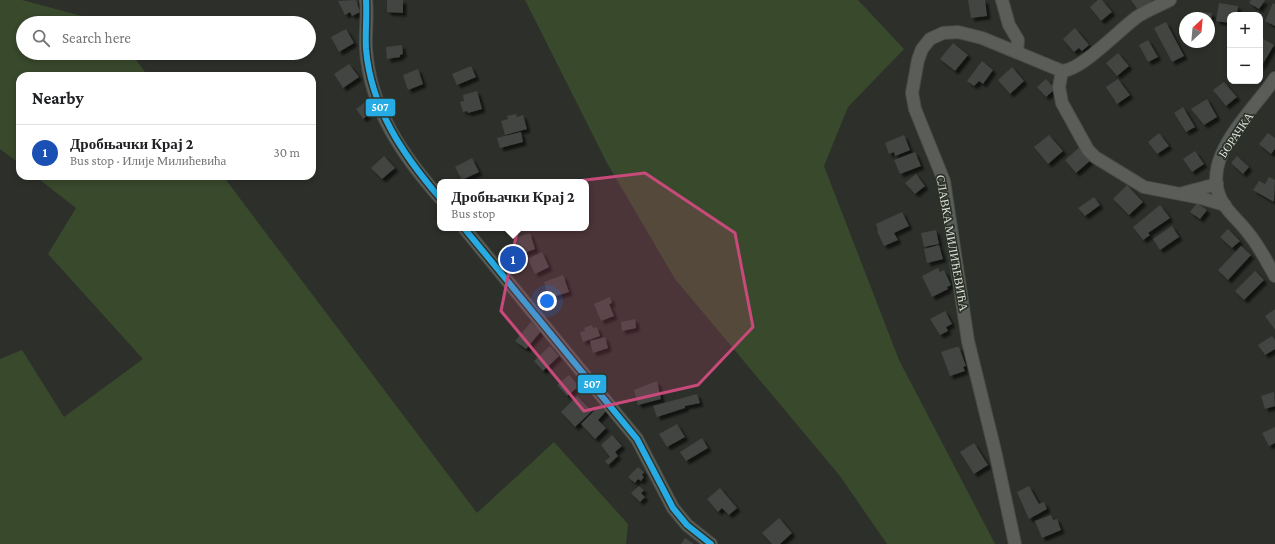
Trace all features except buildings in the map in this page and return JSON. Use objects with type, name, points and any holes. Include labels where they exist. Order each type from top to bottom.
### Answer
[{"type":"street","points":[[366,0],[366,49],[369,68],[382,115],[416,172],[437,195]]},
{"type":"street","points":[[1002,0],[1009,25],[1018,40],[1017,52]]},
{"type":"street","points":[[1170,0],[1138,17],[1072,69],[1062,71],[1059,87],[1062,103],[1088,150],[1109,167],[1144,187],[1225,205]]},
{"type":"street","name":"СЛАВКА МИЛИЋЕВИЋА","points":[[1015,544],[995,451],[968,340],[944,181],[915,109],[912,93],[918,60],[922,49],[930,39],[942,33],[958,32],[982,38],[1062,71]]},
{"type":"street","name":"БОРАЧКА","points":[[1275,78],[1225,145],[1216,169],[1217,184],[1225,205],[1250,235],[1275,276]]},
{"type":"street","points":[[1180,194],[1217,184]]},
{"type":"street","points":[[466,231],[637,439],[673,508],[687,525],[711,544]]},
{"type":"highlighted area","points":[[645,173],[735,233],[753,327],[698,385],[584,411],[501,311],[526,187]]},
{"type":"green space","points":[[0,0],[22,0],[82,16],[16,16],[16,60],[136,60],[145,72],[16,72],[16,161],[0,149]]},
{"type":"green space","points":[[525,0],[858,0],[904,49],[848,107],[824,166],[899,360],[995,544],[887,544],[840,476],[675,279],[607,163]]},
{"type":"green space","points":[[40,180],[226,180],[477,513],[554,442],[628,524],[626,544],[0,544],[0,359],[22,350],[64,417],[143,359],[48,254],[76,208]]},
{"type":"transit line","name":"507","points":[[366,0],[366,49],[374,91],[391,130],[426,182],[437,195]]},
{"type":"transit line","name":"507","points":[[466,231],[637,439],[673,508],[687,525],[711,544]]},
{"type":"place","name":"Дробњачки Крај 2","points":[[513,259]]}]
